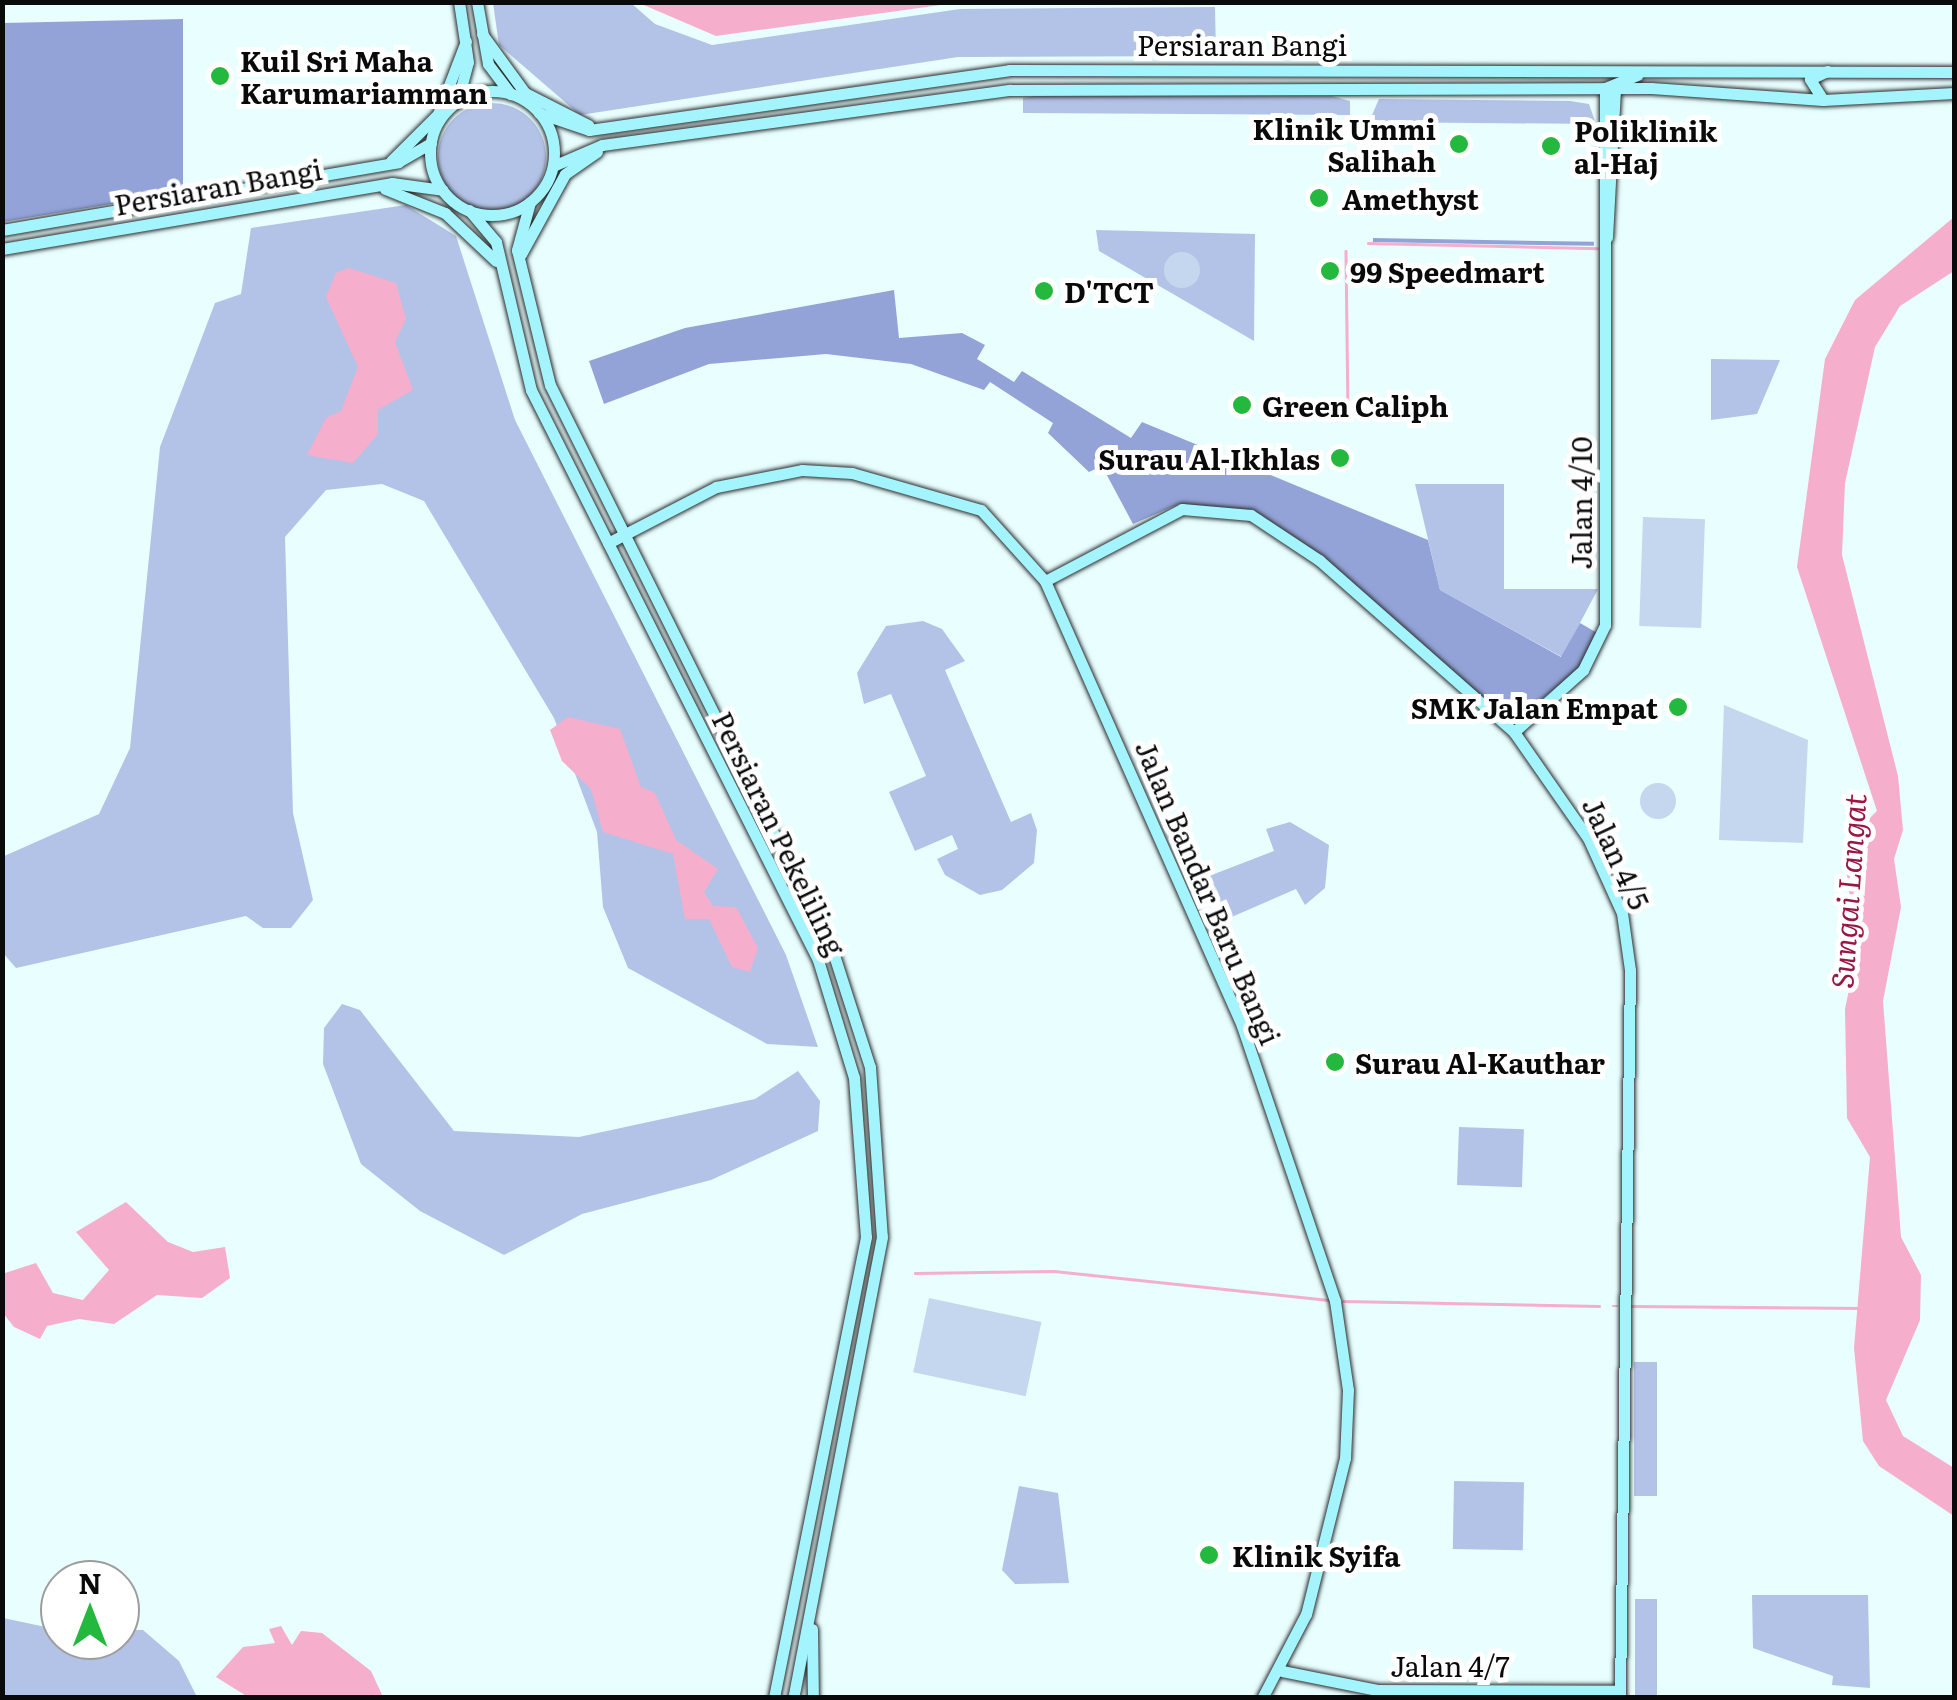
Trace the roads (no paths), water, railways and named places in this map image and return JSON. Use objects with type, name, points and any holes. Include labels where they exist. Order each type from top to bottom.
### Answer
[{"type":"main road","points":[[459,2],[466,41],[457,103],[431,144],[443,190],[468,210],[500,214],[530,202],[553,166],[539,113],[511,94],[490,69],[476,2]]},
{"type":"main road","points":[[482,34],[525,93],[560,116],[608,128]]},
{"type":"main road","points":[[384,164],[438,114],[466,41]]},
{"type":"main road","points":[[1488,68],[1610,85],[1786,68]]},
{"type":"main road","points":[[1822,100],[1810,79],[1836,68]]},
{"type":"main road","name":"Persiaran Bangi","points":[[539,113],[570,128],[608,128],[1008,70],[1836,68],[1954,72]]},
{"type":"main road","name":"Persiaran Bangi","points":[[553,166],[629,142],[1010,90],[1610,85],[1822,100],[1954,93]]},
{"type":"main road","name":"Jalan 4/10","points":[[1514,732],[1583,670],[1605,626],[1610,85]]},
{"type":"main road","points":[[1576,88],[1610,114],[1651,88]]},
{"type":"main road","points":[[457,103],[511,94]]},
{"type":"main road","points":[[520,262],[532,222],[566,174],[629,142]]},
{"type":"main road","name":"Persiaran Bangi","points":[[2,230],[384,164],[431,144]]},
{"type":"main road","points":[[366,187],[422,198],[484,244],[502,274]]},
{"type":"main road","name":"Persiaran Bangi","points":[[2,248],[366,187],[443,190]]},
{"type":"main road","name":"Persiaran Pekeliling","points":[[530,202],[520,262],[550,385],[834,954],[870,1067],[882,1237],[793,1698]]},
{"type":"main road","name":"Persiaran Pekeliling","points":[[468,210],[493,236],[531,390],[818,960],[854,1078],[866,1237],[774,1698]]},
{"type":"main road","name":"Jalan Bandar Baru Bangi","points":[[608,543],[678,502],[760,475],[852,474],[981,510],[1045,581],[1242,1026],[1335,1301],[1347,1443],[1322,1562],[1282,1671],[1262,1698]]},
{"type":"main road","name":"Jalan 4/5","points":[[1045,581],[1182,509],[1251,514],[1319,560],[1514,732],[1588,838],[1629,944],[1620,1694]]},
{"type":"main road","points":[[839,1382],[856,1386]]},
{"type":"main road","points":[[812,1605],[813,1698]]},
{"type":"main road","name":"Jalan 4/7","points":[[1282,1671],[1377,1690],[1620,1694]]},
{"type":"waterway","points":[[1368,243],[1597,248]]},
{"type":"waterway","points":[[1346,251],[1348,409]]},
{"type":"waterway","points":[[915,1273],[1054,1271],[1328,1300]]},
{"type":"waterway","points":[[1343,1301],[1599,1306]]},
{"type":"waterway","points":[[1632,1306],[1861,1308]]},
{"type":"place","name":"Kuil Sri Maha Karumariamman","points":[[220,76]]},
{"type":"place","name":"Klinik Ummi Salihah","points":[[1459,144]]},
{"type":"place","name":"Poliklinik al-Haj","points":[[1551,146]]},
{"type":"place","name":"Amethyst","points":[[1319,198]]},
{"type":"place","name":"99 Speedmart","points":[[1330,271]]},
{"type":"place","name":"D'TCT","points":[[1044,291]]},
{"type":"place","name":"Green Caliph","points":[[1242,405]]},
{"type":"place","name":"Surau Al-Ikhlas","points":[[1340,458]]},
{"type":"place","name":"SMK Jalan Empat","points":[[1678,707]]},
{"type":"place","name":"Surau Al-Kauthar","points":[[1335,1062]]},
{"type":"place","name":"Klinik Syifa","points":[[1209,1555]]},
{"type":"water label","name":"Sungai Langat","points":[[1847,891]]}]
